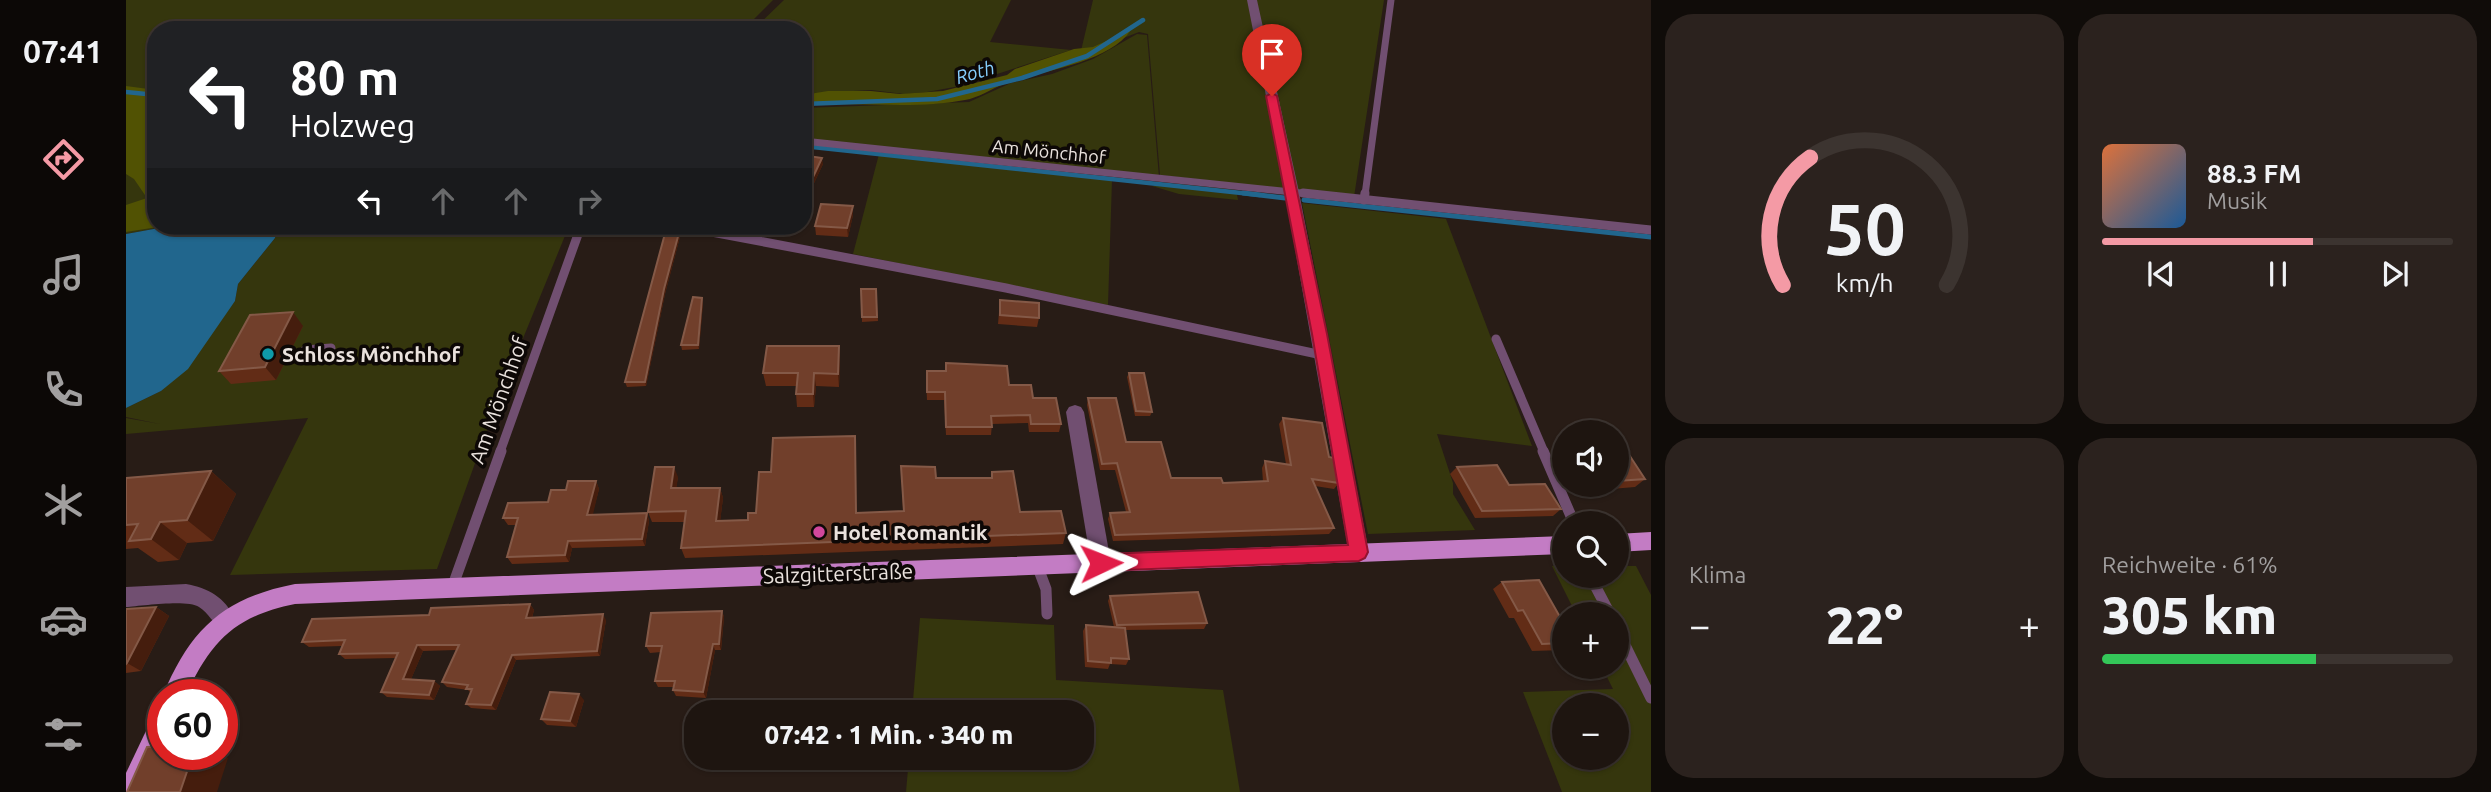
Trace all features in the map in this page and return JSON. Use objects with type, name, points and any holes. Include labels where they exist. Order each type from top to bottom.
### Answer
[{"type":"main road","points":[[1629,542],[1651,541]]},
{"type":"main road","name":"Salzgitterstraße","points":[[224,619],[264,600],[295,594],[1552,545]]},
{"type":"main road","points":[[182,679],[203,639],[224,619]]},
{"type":"main road","points":[[130,792],[147,755]]},
{"type":"street","points":[[1241,0],[1252,0],[1292,192],[1359,552]]},
{"type":"street","points":[[1075,412],[1101,563]]},
{"type":"street","points":[[126,597],[186,594],[204,597],[224,619]]},
{"type":"lane","points":[[1364,200],[1391,0]]},
{"type":"lane","name":"Am Mönchhof","points":[[812,142],[1651,230]]},
{"type":"lane","name":"Am Mönchhof","points":[[452,587],[578,235]]},
{"type":"lane","points":[[727,235],[1006,288],[1322,355]]},
{"type":"lane","points":[[1496,340],[1569,511]]},
{"type":"lane","points":[[305,350],[331,348]]},
{"type":"lane","points":[[1037,565],[1046,589],[1046,614]]},
{"type":"lane","points":[[1629,653],[1651,698]]},
{"type":"shaded area","points":[[126,0],[773,0],[752,21],[147,21],[147,230],[126,234]]},
{"type":"shaded area","points":[[784,0],[1011,0],[990,42],[1071,50],[960,86],[927,92],[904,94],[871,90],[812,93],[812,21],[762,21]]},
{"type":"shaded area","points":[[1093,0],[1384,0],[1354,197],[1160,175],[1148,34],[1139,32],[1080,55]]},
{"type":"shaded area","points":[[1131,30],[1107,51],[1004,84],[970,99],[905,105],[812,105],[812,94],[828,91],[900,94],[943,91],[1007,75],[1015,69],[1074,49],[1093,47]]},
{"type":"shaded area","points":[[1137,34],[1147,35],[1159,177],[812,140],[812,108],[969,102],[1011,83],[1052,74],[1093,59]]},
{"type":"shaded area","points":[[126,86],[147,89],[147,198],[134,179],[126,174]]},
{"type":"shaded area","points":[[879,154],[1112,180],[1108,305],[853,254]]},
{"type":"shaded area","points":[[1177,184],[1236,190],[1238,200],[1179,194],[1152,186]]},
{"type":"shaded area","points":[[147,198],[147,229],[126,232],[126,205]]},
{"type":"shaded area","points":[[1302,203],[1446,219],[1532,446],[1437,434],[1453,483],[1453,494],[1475,530],[1368,534]]},
{"type":"shaded area","points":[[275,235],[565,235],[497,402],[437,569],[230,575],[308,418],[126,434],[126,418],[160,424],[126,417],[126,408],[161,391],[235,301],[238,284]]},
{"type":"shaded area","points":[[1629,566],[1636,566],[1651,595],[1651,792],[1562,792],[1553,770],[1629,770],[1629,693],[1552,693],[1552,766],[1523,692],[1613,689],[1608,679],[1629,679],[1629,602],[1570,602],[1563,588],[1629,588]]},
{"type":"shaded area","points":[[920,618],[1054,625],[1056,680],[1223,690],[1240,792],[906,792],[908,770],[1094,770],[1094,700],[913,700]]},
{"type":"water","points":[[147,230],[147,235],[276,235],[238,284],[235,301],[188,369],[161,391],[126,408],[126,234]]},
{"type":"building","points":[[812,157],[822,158],[812,179]]},
{"type":"building","points":[[821,204],[853,206],[847,228],[815,226]]},
{"type":"building","points":[[665,235],[678,235],[645,382],[625,382]]},
{"type":"building","points":[[861,289],[876,289],[877,317],[862,317]]},
{"type":"building","points":[[693,297],[702,298],[698,345],[681,345]]},
{"type":"building","points":[[1000,300],[1039,303],[1039,318],[1000,315]]},
{"type":"building","points":[[293,312],[265,367],[219,371],[250,315]]},
{"type":"building","points":[[767,346],[839,346],[838,374],[814,373],[813,394],[796,394],[798,373],[763,373]]},
{"type":"building","points":[[946,363],[1007,366],[1009,385],[1031,385],[1033,398],[1056,398],[1061,424],[1031,424],[1030,415],[991,416],[992,427],[946,427],[945,392],[927,392],[927,371],[946,371]]},
{"type":"building","points":[[1129,373],[1144,373],[1152,412],[1136,411]]},
{"type":"building","points":[[1088,398],[1116,398],[1126,442],[1161,442],[1171,478],[1221,478],[1223,483],[1268,481],[1265,461],[1291,465],[1283,418],[1322,423],[1329,457],[1334,458],[1339,483],[1312,479],[1334,528],[1115,535],[1110,513],[1130,512],[1117,463],[1102,464]]},
{"type":"building","points":[[855,436],[856,513],[904,511],[901,466],[935,467],[936,478],[992,478],[992,472],[1013,471],[1020,512],[1061,511],[1066,533],[681,548],[686,511],[648,512],[655,467],[674,467],[671,488],[720,488],[716,521],[748,520],[748,513],[756,513],[759,472],[771,472],[773,438]]},
{"type":"building","points":[[1629,455],[1645,479],[1629,480]]},
{"type":"building","points":[[1497,465],[1509,485],[1545,484],[1561,509],[1482,511],[1457,467]]},
{"type":"building","points":[[211,471],[187,520],[160,522],[151,539],[129,541],[138,524],[126,525],[126,478]]},
{"type":"building","points":[[568,481],[596,481],[587,515],[647,513],[642,539],[568,541],[565,555],[507,557],[518,518],[503,518],[508,503],[548,502],[551,490],[566,490]]},
{"type":"building","points":[[1539,580],[1552,603],[1552,644],[1542,644],[1523,610],[1518,611],[1502,582]]},
{"type":"building","points":[[1198,592],[1207,623],[1117,625],[1110,596]]},
{"type":"building","points":[[530,604],[526,618],[603,614],[597,651],[512,655],[491,705],[466,704],[472,689],[466,689],[468,685],[442,682],[459,645],[417,645],[403,679],[434,681],[429,695],[381,692],[398,653],[339,654],[345,640],[302,642],[312,619],[429,615],[431,608]]},
{"type":"building","points":[[156,607],[127,663],[126,664],[126,609]]},
{"type":"building","points":[[722,611],[719,644],[713,644],[703,692],[673,690],[675,681],[655,681],[662,646],[646,646],[651,613]]},
{"type":"building","points":[[1086,625],[1125,628],[1129,659],[1111,658],[1111,663],[1088,661]]},
{"type":"building","points":[[550,692],[579,694],[570,721],[541,719]]},
{"type":"building","points":[[147,747],[147,770],[188,770],[180,792],[127,792]]},
{"type":"waterway","name":"Roth","points":[[812,104],[937,99],[1022,78],[1087,56],[1143,20]]},
{"type":"waterway","name":"Roth","points":[[126,92],[147,94]]},
{"type":"waterway","points":[[812,147],[1258,195]]},
{"type":"waterway","points":[[1243,193],[1258,195]]},
{"type":"waterway","points":[[1258,195],[1285,198]]},
{"type":"waterway","points":[[1304,200],[1651,237]]},
{"type":"place","name":"Schloss Mönchhof","points":[[268,354]]},
{"type":"place","name":"Hotel Romantik","points":[[819,532]]},
{"type":"route","points":[[1101,563],[1359,552],[1320,334],[1272,96]]}]
